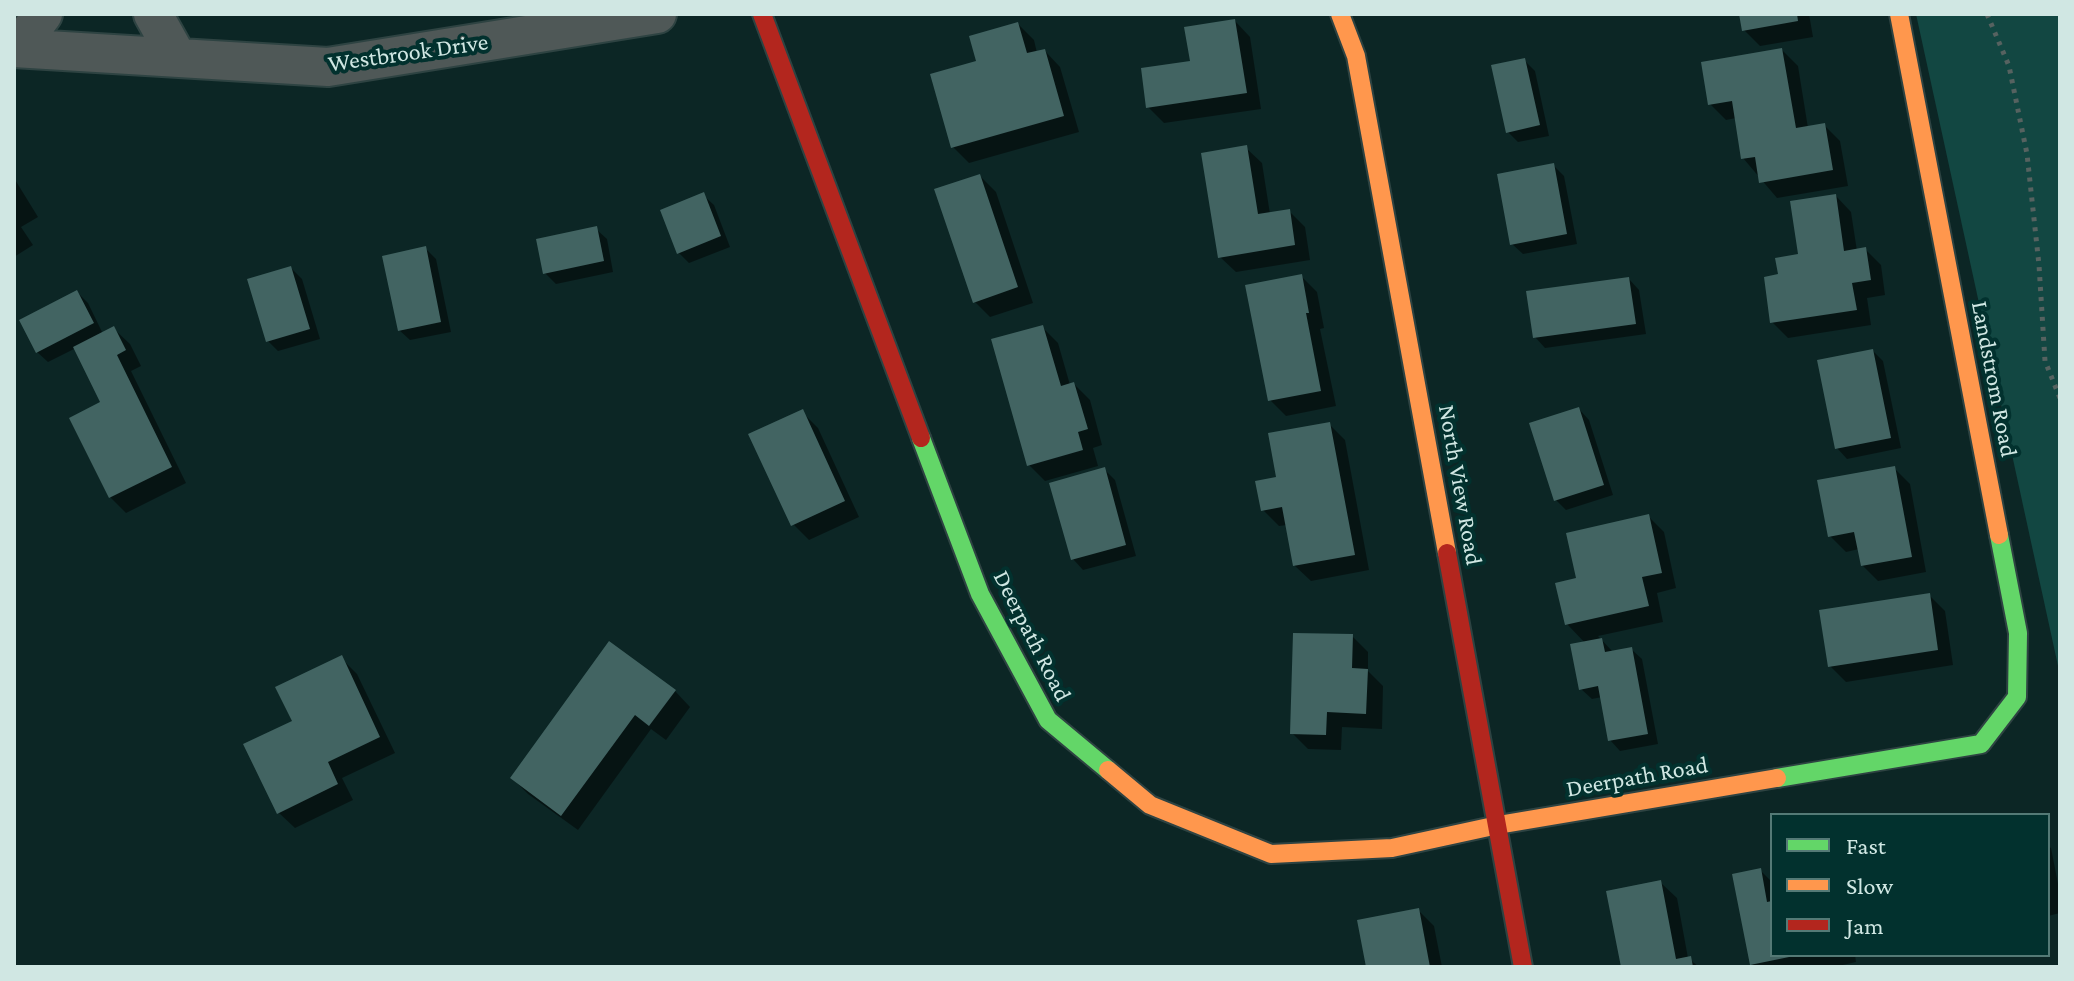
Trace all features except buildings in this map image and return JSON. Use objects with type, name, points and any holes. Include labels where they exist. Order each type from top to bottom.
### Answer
[{"type":"street","points":[[16,48],[43,14]]},
{"type":"street","points":[[153,14],[177,57]]},
{"type":"street","name":"Westbrook Drive","points":[[16,48],[328,67],[657,14]]},
{"type":"street","name":"Deerpath Road","points":[[762,14],[980,594],[1048,720],[1150,805],[1271,854],[1392,848],[1498,825],[1981,744]]},
{"type":"street","name":"North View Road","points":[[1340,14],[1356,56],[1523,967]]},
{"type":"street","name":"Landstrom Road","points":[[1899,14],[2018,633],[2017,697],[1981,744]]},
{"type":"path","points":[[1987,14],[2009,66],[2027,154],[2045,361],[2060,398]]},
{"type":"green space","points":[[1916,14],[2060,14],[2060,675]]},
{"type":"traffic: fast","points":[[921,438],[980,594],[1048,720],[1108,770]]},
{"type":"traffic: fast","points":[[1777,778],[1981,744],[2017,697],[2018,633],[1999,535]]},
{"type":"traffic: slow","points":[[1340,14],[1356,56],[1447,553]]},
{"type":"traffic: slow","points":[[1899,14],[1999,535]]},
{"type":"traffic: slow","points":[[1108,770],[1150,805],[1271,854],[1392,848],[1498,825],[1777,778]]},
{"type":"traffic: jam","points":[[762,14],[921,438]]},
{"type":"traffic: jam","points":[[1447,553],[1523,967]]}]
